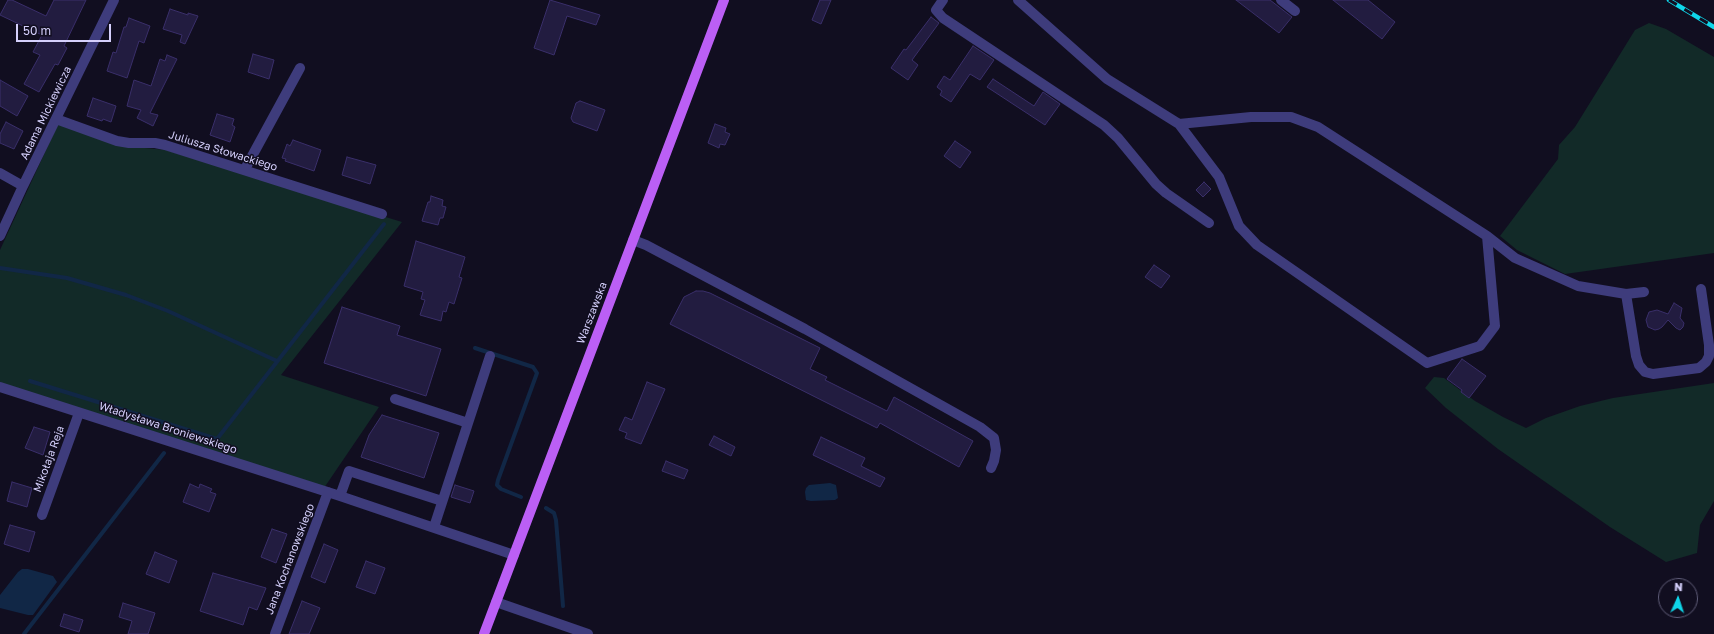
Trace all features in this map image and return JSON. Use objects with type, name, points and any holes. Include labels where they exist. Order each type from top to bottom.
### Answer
[{"type":"main road","name":"Warszawska","points":[[484,634],[724,0]]},
{"type":"street","name":"Adama Mickiewicza","points":[[0,236],[22,186],[114,0]]},
{"type":"street","points":[[943,0],[936,10],[943,18],[1104,125],[1118,138],[1156,184],[1166,193],[1209,223]]},
{"type":"street","points":[[1018,0],[1107,79],[1179,124],[1219,177],[1239,226],[1257,245],[1427,363],[1480,346],[1495,326],[1486,236]]},
{"type":"street","points":[[1281,0],[1295,11]]},
{"type":"street","points":[[245,170],[300,68]]},
{"type":"street","points":[[1179,124],[1251,117],[1291,117],[1312,124],[1486,236],[1515,258],[1578,286],[1626,294],[1644,292]]},
{"type":"street","name":"Juliusza Słowackiego","points":[[56,119],[117,141],[160,144],[382,214]]},
{"type":"street","points":[[0,173],[22,186]]},
{"type":"street","points":[[633,240],[646,245],[805,329],[980,427],[994,438],[996,450],[991,468]]},
{"type":"street","points":[[1626,294],[1637,361],[1645,372],[1653,374],[1699,368],[1706,362],[1709,356],[1709,345],[1701,289]]},
{"type":"street","points":[[434,527],[490,356]]},
{"type":"street","name":"Władysława Broniewskiego","points":[[0,387],[328,492],[514,555]]},
{"type":"street","points":[[395,399],[468,423]]},
{"type":"street","name":"Mikołaja Reja","points":[[42,514],[79,413]]},
{"type":"street","points":[[340,496],[349,471],[442,501]]},
{"type":"street","name":"Jana Kochanowskiego","points":[[275,634],[328,492]]},
{"type":"street","points":[[496,602],[588,634]]},
{"type":"green space","points":[[1649,23],[1666,29],[1714,57],[1714,253],[1565,274],[1517,250],[1500,236],[1558,159],[1559,145],[1575,127],[1635,30]]},
{"type":"green space","points":[[58,124],[124,146],[166,150],[402,222],[281,375],[379,407],[324,488],[0,383],[0,250]]},
{"type":"green space","points":[[1434,377],[1444,378],[1475,401],[1526,428],[1546,418],[1580,406],[1613,398],[1714,383],[1714,501],[1700,525],[1697,553],[1666,562],[1610,527],[1498,449],[1446,408],[1425,388]]},
{"type":"water","points":[[830,483],[836,485],[838,498],[835,500],[806,500],[805,492],[809,485]]},
{"type":"water","points":[[22,569],[28,569],[53,576],[57,582],[33,615],[0,608],[0,595]]},
{"type":"building","points":[[8,0],[12,0],[46,16],[54,0],[86,0],[64,46],[67,48],[58,65],[55,64],[39,92],[24,84],[40,55],[33,52],[42,35],[0,15]]},
{"type":"building","points":[[550,0],[600,15],[596,25],[567,16],[554,55],[534,48]]},
{"type":"building","points":[[820,0],[831,0],[821,24],[812,20]]},
{"type":"building","points":[[1236,0],[1270,0],[1292,17],[1279,33]]},
{"type":"building","points":[[1333,0],[1368,0],[1395,22],[1382,39]]},
{"type":"building","points":[[170,9],[188,15],[188,13],[198,16],[185,44],[180,42],[182,35],[163,29]]},
{"type":"building","points":[[931,17],[939,23],[912,60],[918,65],[908,80],[891,68],[904,49],[906,50]]},
{"type":"building","points":[[129,18],[150,26],[144,43],[139,41],[127,78],[107,71],[113,52],[116,53],[124,27],[126,27]]},
{"type":"building","points":[[973,46],[994,60],[980,80],[970,74],[951,102],[940,95],[942,91],[937,87],[944,76],[950,80]]},
{"type":"building","points":[[253,54],[274,60],[269,79],[248,72]]},
{"type":"building","points":[[167,55],[177,59],[150,113],[158,115],[153,126],[137,118],[141,110],[127,106],[134,80],[151,86],[160,59],[165,61]]},
{"type":"building","points":[[993,79],[1034,106],[1043,92],[1060,104],[1045,125],[987,87]]},
{"type":"building","points":[[0,80],[28,96],[17,116],[0,106]]},
{"type":"building","points":[[93,98],[116,106],[111,122],[103,119],[102,121],[87,116]]},
{"type":"building","points":[[580,101],[605,110],[597,131],[573,122],[571,118],[576,103]]},
{"type":"building","points":[[217,114],[234,119],[232,125],[235,127],[230,142],[210,135]]},
{"type":"building","points":[[6,122],[23,131],[14,149],[0,143],[0,134]]},
{"type":"building","points":[[715,124],[726,128],[725,132],[730,134],[725,145],[720,144],[719,148],[708,143]]},
{"type":"building","points":[[293,140],[321,150],[314,171],[285,161],[286,159],[282,158],[287,144],[290,146]]},
{"type":"building","points":[[955,141],[971,152],[960,168],[944,156]]},
{"type":"building","points":[[347,157],[376,165],[370,184],[342,175]]},
{"type":"building","points":[[1204,182],[1211,189],[1203,197],[1196,190]]},
{"type":"building","points":[[431,196],[443,200],[442,206],[446,207],[443,218],[440,218],[438,225],[422,221]]},
{"type":"building","points":[[416,241],[465,257],[459,277],[462,278],[454,304],[449,302],[446,312],[443,311],[441,321],[420,315],[425,300],[421,299],[423,292],[404,286]]},
{"type":"building","points":[[1154,265],[1170,276],[1161,288],[1145,277]]},
{"type":"building","points":[[696,291],[710,293],[820,348],[810,369],[827,377],[825,380],[887,411],[894,397],[973,441],[959,467],[880,423],[877,428],[670,324],[684,297]]},
{"type":"building","points":[[1674,303],[1682,308],[1680,318],[1684,323],[1680,330],[1668,320],[1659,329],[1655,330],[1648,327],[1646,320],[1649,312],[1657,310],[1668,314]]},
{"type":"building","points":[[342,307],[400,326],[397,335],[441,349],[426,396],[324,363]]},
{"type":"building","points":[[1462,359],[1486,376],[1469,398],[1461,392],[1462,390],[1447,379]]},
{"type":"building","points":[[647,382],[665,389],[641,444],[625,438],[627,433],[619,430],[625,417],[632,420]]},
{"type":"building","points":[[382,415],[439,433],[424,478],[361,457],[369,435]]},
{"type":"building","points":[[34,427],[50,432],[43,455],[25,448]]},
{"type":"building","points":[[714,436],[735,447],[731,456],[709,445]]},
{"type":"building","points":[[821,437],[865,458],[861,466],[885,478],[880,487],[813,455]]},
{"type":"building","points":[[666,461],[688,470],[684,479],[662,471]]},
{"type":"building","points":[[12,482],[32,488],[27,507],[7,501]]},
{"type":"building","points":[[190,484],[199,488],[200,484],[212,489],[210,492],[216,494],[209,512],[183,502]]},
{"type":"building","points":[[455,485],[474,491],[470,503],[451,497]]},
{"type":"building","points":[[10,525],[35,532],[29,552],[4,544]]},
{"type":"building","points":[[272,529],[287,534],[276,563],[261,557]]},
{"type":"building","points":[[324,544],[338,550],[325,583],[311,577]]},
{"type":"building","points":[[155,552],[177,561],[169,583],[146,574]]},
{"type":"building","points":[[366,561],[385,568],[375,594],[356,587]]},
{"type":"building","points":[[213,573],[266,588],[257,610],[249,607],[243,625],[200,611]]},
{"type":"building","points":[[302,601],[320,608],[309,634],[289,634]]},
{"type":"building","points":[[123,603],[155,613],[148,634],[128,634],[132,621],[119,617]]},
{"type":"building","points":[[64,614],[83,620],[79,632],[60,626]]},
{"type":"waterway","points":[[30,381],[217,439],[384,224]]},
{"type":"waterway","points":[[0,268],[67,278],[126,295],[168,311],[277,361]]},
{"type":"waterway","points":[[475,348],[533,367],[537,373],[497,485],[501,489],[521,497]]},
{"type":"waterway","points":[[24,634],[164,453]]},
{"type":"waterway","points":[[546,508],[554,513],[556,520],[563,606]]},
{"type":"railway","points":[[1669,0],[1714,27]]}]
